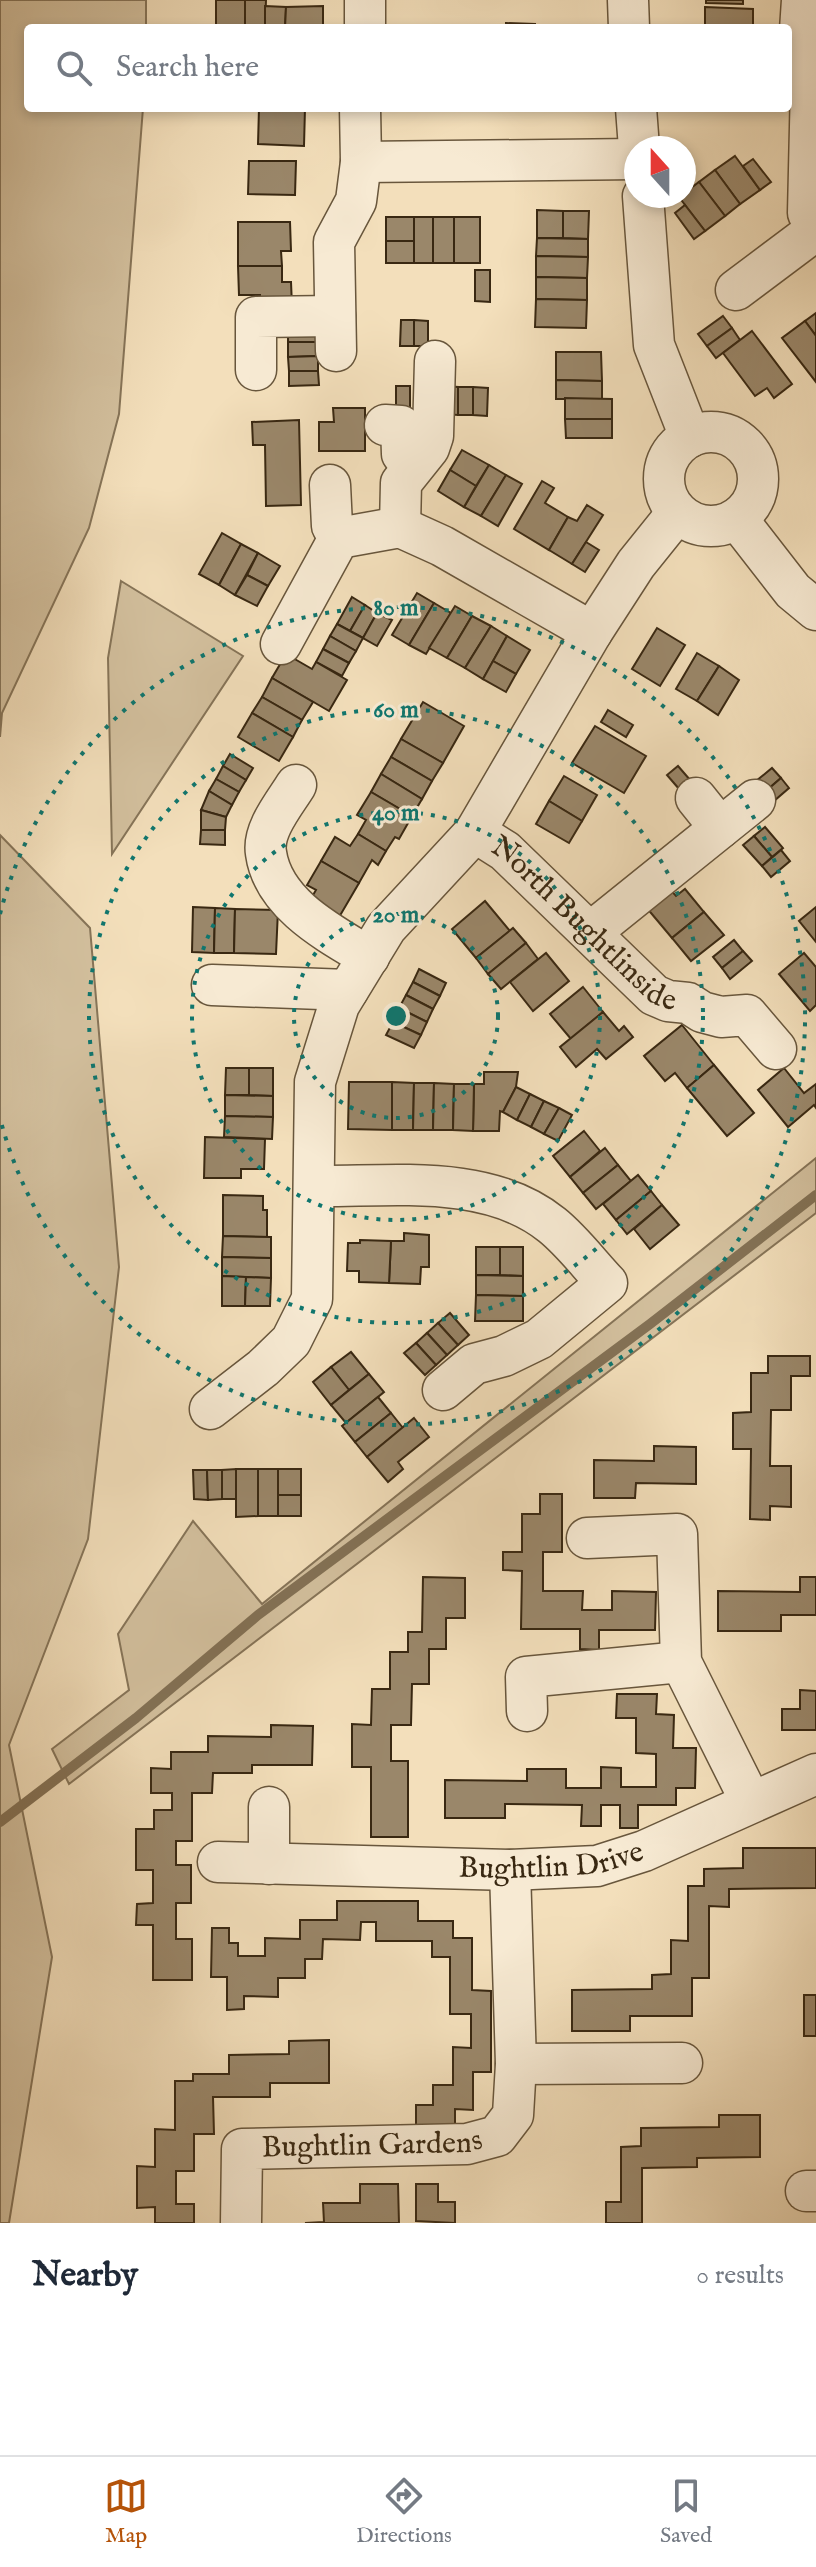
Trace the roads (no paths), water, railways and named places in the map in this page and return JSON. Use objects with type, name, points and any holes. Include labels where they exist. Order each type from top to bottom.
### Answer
[{"type":"street","points":[[365,0],[365,24]]},
{"type":"street","points":[[628,0],[629,24]]},
{"type":"street","points":[[736,290],[816,230],[808,213],[814,86],[800,30],[802,0]]},
{"type":"street","points":[[256,370],[256,317],[336,334],[334,242],[356,201],[361,162],[360,112]]},
{"type":"street","points":[[636,112],[638,136]]},
{"type":"street","points":[[361,162],[624,159]]},
{"type":"street","points":[[644,208],[654,345],[690,437]]},
{"type":"street","points":[[400,527],[398,504],[401,483],[429,448],[433,436],[435,361]]},
{"type":"street","points":[[385,425],[401,426],[402,454],[412,468]]},
{"type":"street","points":[[714,432],[734,438],[749,451],[758,471],[757,491],[751,505],[737,519],[708,527],[677,513],[667,496],[665,471],[671,455],[690,437],[714,432]]},
{"type":"street","points":[[330,485],[332,526],[339,538]]},
{"type":"street","name":"North Bughtlinside","points":[[210,1409],[291,1341],[312,1299],[315,1082],[339,1005],[386,928],[475,832],[592,632],[636,564],[677,513]]},
{"type":"street","points":[[737,519],[793,591],[816,610]]},
{"type":"street","points":[[339,538],[400,527],[442,546],[592,632]]},
{"type":"street","points":[[281,644],[339,538]]},
{"type":"street","points":[[296,785],[275,818],[265,851],[279,887],[325,931],[369,957]]},
{"type":"street","points":[[591,932],[708,813],[755,800]]},
{"type":"street","name":"North Bughtlinside","points":[[475,832],[505,851],[654,995],[668,1001],[688,1003],[711,1015],[747,1015],[776,1049]]},
{"type":"street","points":[[212,985],[348,990]]},
{"type":"street","points":[[315,1186],[443,1187],[502,1198],[551,1224],[607,1283],[539,1339],[504,1356],[474,1364],[443,1390]]},
{"type":"street","points":[[587,1538],[677,1520],[681,1662],[751,1802]]},
{"type":"street","points":[[527,1711],[526,1677],[681,1662]]},
{"type":"street","name":"Bughtlin Drive","points":[[218,1862],[510,1870],[597,1866],[644,1851],[816,1774]]},
{"type":"street","points":[[269,1807],[269,1864]]},
{"type":"street","name":"Bughtlin Gardens","points":[[241,2223],[242,2149],[467,2144],[497,2136],[513,2115],[516,2064],[510,1870]]},
{"type":"street","points":[[516,2064],[682,2063]]},
{"type":"waterway","points":[[0,1822],[136,1718],[258,1615],[650,1324],[816,1195]]}]
